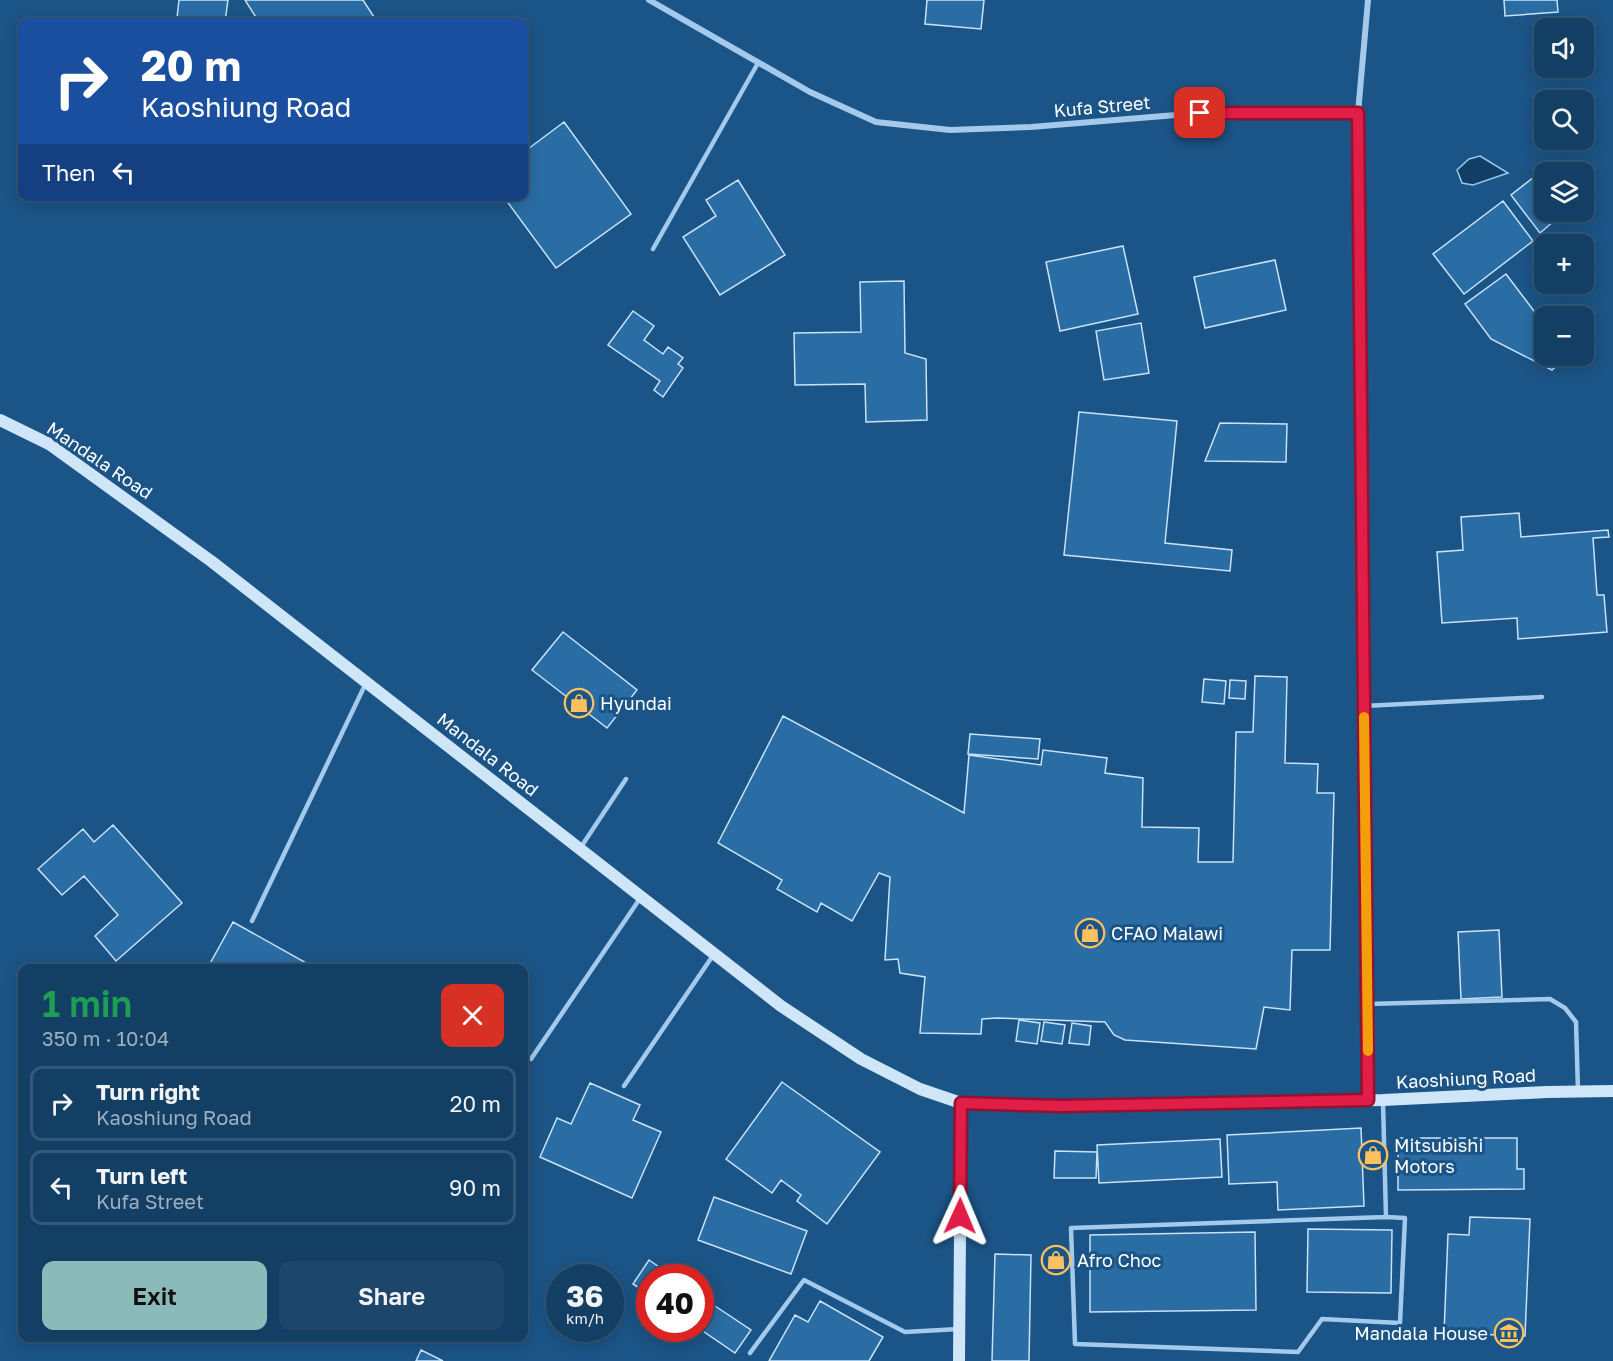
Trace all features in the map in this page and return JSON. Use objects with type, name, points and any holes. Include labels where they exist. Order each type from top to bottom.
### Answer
[{"type":"street","name":"Kufa Street","points":[[649,0],[810,92],[876,122],[950,130],[1030,128],[1200,113],[1358,113]]},
{"type":"street","points":[[1368,0],[1358,113],[1368,1100]]},
{"type":"street","name":"Mandala Road","points":[[0,420],[49,444],[210,561],[780,1006],[861,1059],[920,1089],[961,1103]]},
{"type":"street","name":"Kaoshiung Road","points":[[961,1103],[1062,1106],[1383,1100],[1613,1091]]},
{"type":"street","points":[[959,1361],[961,1103]]},
{"type":"lane","points":[[653,249],[758,63]]},
{"type":"lane","points":[[252,921],[367,682]]},
{"type":"lane","points":[[1364,706],[1542,697]]},
{"type":"lane","points":[[579,849],[626,779]]},
{"type":"lane","points":[[531,1059],[641,897]]},
{"type":"lane","points":[[624,1086],[714,954]]},
{"type":"lane","points":[[1367,1004],[1550,999],[1565,1008],[1576,1022],[1578,1092]]},
{"type":"lane","points":[[1383,1100],[1386,1217]]},
{"type":"lane","points":[[1386,1217],[1405,1218],[1400,1323],[1322,1319],[1298,1352],[1075,1344],[1071,1228],[1386,1217]]},
{"type":"lane","points":[[750,1353],[804,1280],[904,1332],[959,1329]]},
{"type":"water","points":[[1480,156],[1508,173],[1473,185],[1462,183],[1457,170],[1469,159]]},
{"type":"building","points":[[179,0],[228,0],[226,18],[177,18]]},
{"type":"building","points":[[245,0],[363,0],[374,17],[372,18],[256,18]]},
{"type":"building","points":[[927,0],[984,0],[981,29],[925,24]]},
{"type":"building","points":[[1504,0],[1557,0],[1558,12],[1505,16]]},
{"type":"building","points":[[564,122],[631,214],[556,268],[507,201],[528,201],[528,149]]},
{"type":"building","points":[[1534,177],[1534,222],[1553,222],[1540,233],[1511,195]]},
{"type":"building","points":[[738,180],[785,255],[720,295],[683,237],[716,216],[706,200]]},
{"type":"building","points":[[1503,201],[1533,241],[1464,294],[1433,254]]},
{"type":"building","points":[[1123,246],[1138,314],[1060,331],[1046,262]]},
{"type":"building","points":[[1275,260],[1286,310],[1205,328],[1194,277]]},
{"type":"building","points":[[1506,274],[1534,311],[1534,361],[1491,339],[1465,304]]},
{"type":"building","points":[[904,281],[905,353],[926,359],[927,420],[866,422],[865,384],[795,385],[794,333],[861,332],[860,282]]},
{"type":"building","points":[[633,311],[654,326],[644,340],[663,354],[668,347],[683,358],[678,364],[683,368],[663,397],[654,390],[660,381],[608,345]]},
{"type":"building","points":[[1141,323],[1149,373],[1104,380],[1096,331]]},
{"type":"building","points":[[1544,366],[1556,366],[1552,370]]},
{"type":"building","points":[[1079,412],[1177,421],[1165,543],[1232,550],[1230,571],[1064,555]]},
{"type":"building","points":[[1220,423],[1287,424],[1286,462],[1205,461]]},
{"type":"building","points":[[1519,513],[1521,537],[1608,530],[1609,537],[1593,538],[1597,595],[1604,595],[1607,632],[1518,639],[1517,618],[1442,623],[1437,552],[1463,550],[1461,517]]},
{"type":"building","points":[[563,632],[637,690],[607,728],[532,670]]},
{"type":"building","points":[[1255,676],[1287,677],[1285,763],[1318,764],[1317,793],[1334,793],[1330,950],[1292,950],[1290,1010],[1264,1007],[1256,1049],[1125,1040],[1114,1035],[1105,1022],[997,1018],[982,1019],[981,1034],[920,1033],[925,977],[900,973],[898,959],[885,960],[890,877],[879,873],[852,921],[821,903],[817,912],[777,889],[782,880],[718,843],[783,716],[964,813],[969,755],[1041,765],[1043,750],[1107,758],[1105,773],[1143,778],[1142,827],[1199,828],[1198,862],[1233,862],[1236,732],[1253,732]]},
{"type":"building","points":[[1204,679],[1226,681],[1224,704],[1202,702]]},
{"type":"building","points":[[1230,680],[1246,681],[1245,699],[1229,698]]},
{"type":"building","points":[[970,734],[1040,739],[1038,759],[968,754]]},
{"type":"building","points":[[113,825],[182,903],[116,961],[95,936],[118,915],[84,876],[62,895],[38,869],[83,829],[94,842]]},
{"type":"building","points":[[233,922],[308,964],[210,964]]},
{"type":"building","points":[[1499,930],[1502,997],[1461,999],[1458,932]]},
{"type":"building","points":[[1019,1020],[1040,1023],[1037,1044],[1016,1041]]},
{"type":"building","points":[[1044,1022],[1065,1025],[1062,1044],[1041,1041]]},
{"type":"building","points":[[1072,1023],[1091,1026],[1089,1045],[1069,1043]]},
{"type":"building","points":[[782,1082],[880,1152],[827,1224],[797,1201],[801,1195],[781,1180],[772,1193],[726,1159]]},
{"type":"building","points":[[590,1083],[640,1105],[633,1120],[661,1132],[632,1198],[540,1157],[557,1118],[571,1124]]},
{"type":"building","points":[[1361,1128],[1364,1206],[1278,1210],[1277,1182],[1229,1184],[1227,1135]]},
{"type":"building","points":[[1398,1138],[1517,1138],[1517,1169],[1524,1169],[1524,1189],[1398,1190]]},
{"type":"building","points":[[1220,1139],[1222,1177],[1099,1183],[1097,1145]]},
{"type":"building","points":[[1055,1151],[1097,1152],[1096,1178],[1054,1178]]},
{"type":"building","points":[[714,1197],[807,1231],[791,1274],[698,1240]]},
{"type":"building","points":[[1470,1217],[1530,1219],[1525,1336],[1444,1333],[1448,1234],[1469,1235]]},
{"type":"building","points":[[1308,1229],[1392,1230],[1391,1293],[1307,1292]]},
{"type":"building","points":[[1255,1232],[1256,1310],[1090,1312],[1090,1235]]},
{"type":"building","points":[[995,1254],[1031,1255],[1029,1361],[992,1361]]},
{"type":"building","points":[[820,1301],[883,1337],[869,1361],[769,1361],[795,1315],[808,1322]]},
{"type":"building","points":[[714,1305],[751,1330],[735,1353],[714,1339]]},
{"type":"building","points":[[421,1350],[443,1361],[416,1361]]},
{"type":"slow traffic","points":[[1364,717],[1368,1051]]},
{"type":"place","name":"Hyundai","points":[[579,703]]},
{"type":"place","name":"CFAO Malawi","points":[[1090,933]]},
{"type":"place","name":"Mitsubishi Motors","points":[[1373,1155]]},
{"type":"place","name":"Afro Choc","points":[[1056,1260]]},
{"type":"place","name":"Mandala House","points":[[1509,1333]]},
{"type":"route","points":[[960,1216],[961,1103],[1062,1106],[1368,1100],[1358,113],[1200,113]]}]
